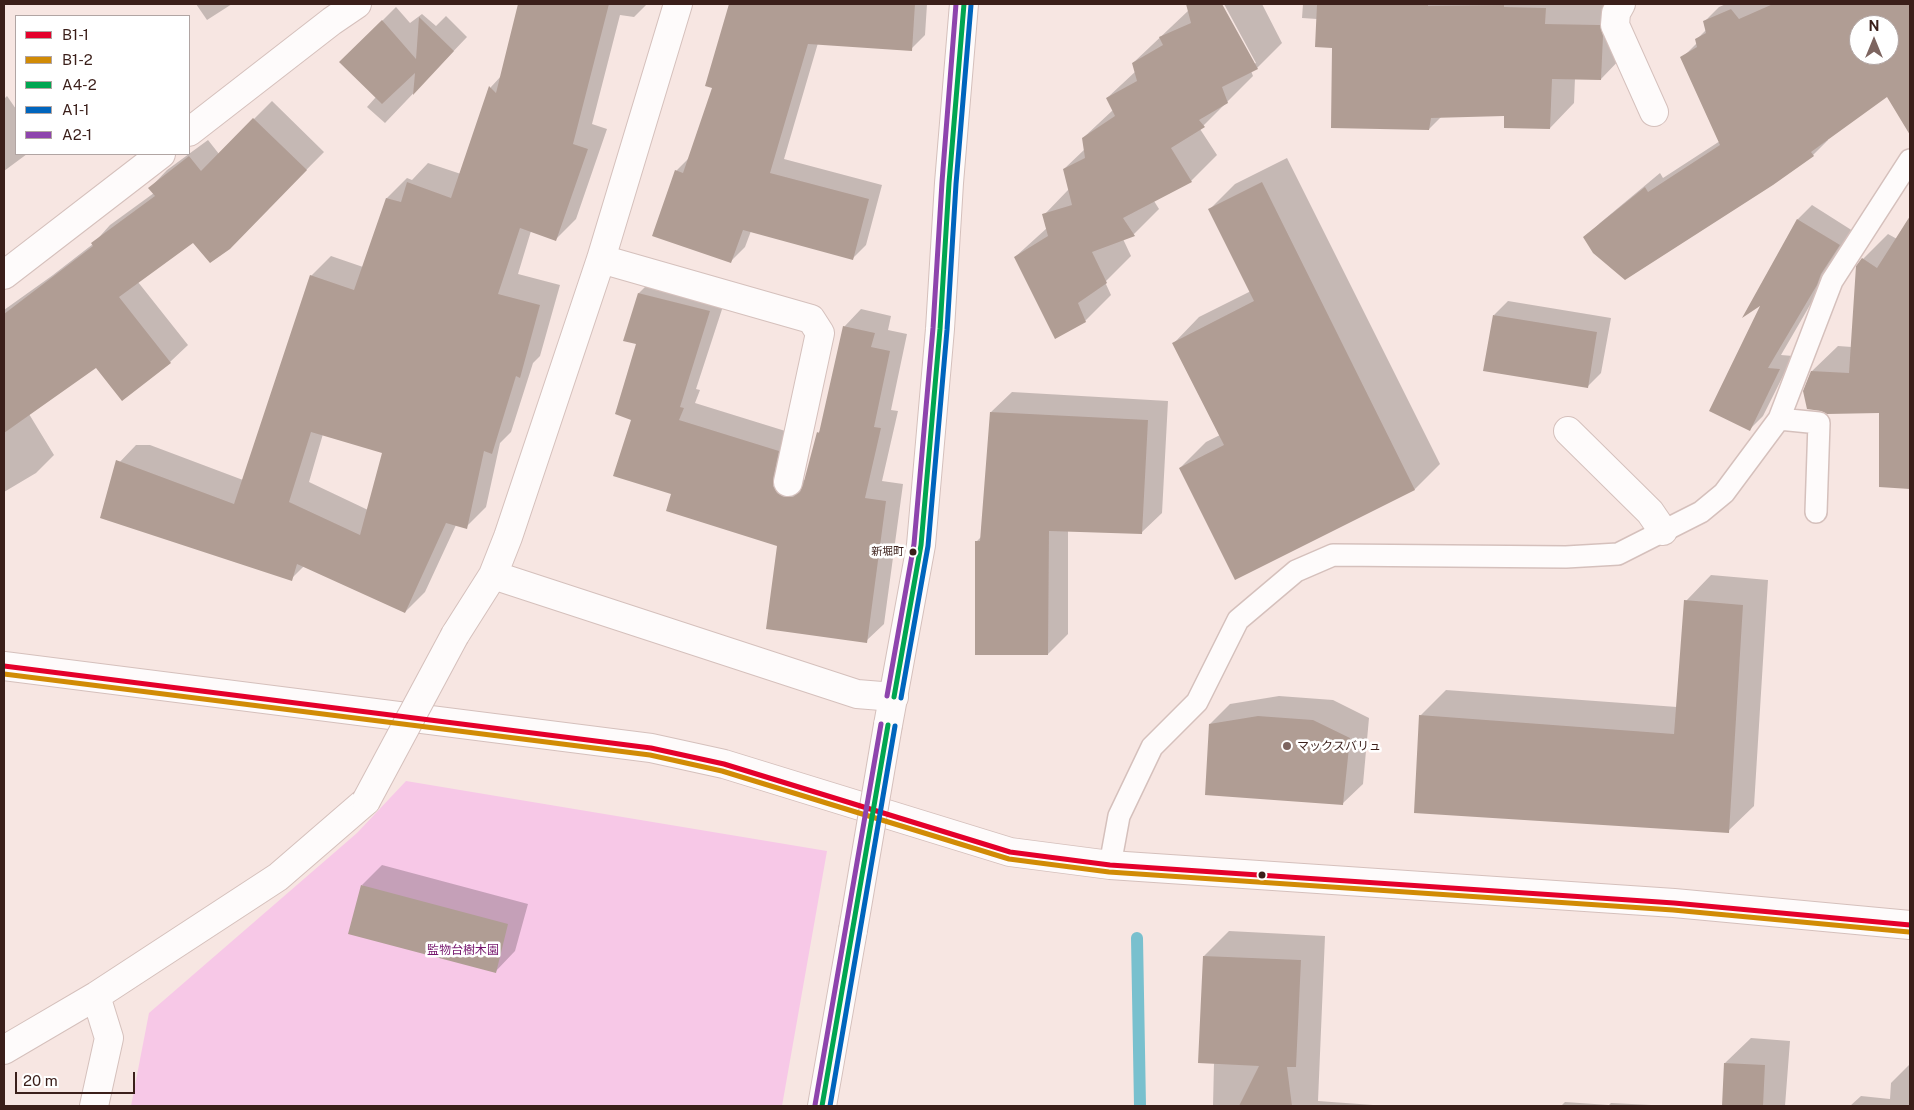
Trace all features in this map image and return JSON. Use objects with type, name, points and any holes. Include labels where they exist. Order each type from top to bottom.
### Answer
[{"type":"main road","points":[[190,131],[332,21],[357,4]]},
{"type":"main road","points":[[4,1050],[96,996],[278,877],[366,801],[455,635],[493,575],[508,538],[600,260],[678,4]]},
{"type":"main road","points":[[822,1106],[921,545],[940,329],[949,183],[964,4]]},
{"type":"main road","points":[[1621,4],[1616,13],[1615,25],[1654,112]]},
{"type":"main road","points":[[4,275],[160,155]]},
{"type":"main road","points":[[600,260],[811,319],[820,333],[788,482]]},
{"type":"main road","points":[[1568,431],[1650,512],[1663,531]]},
{"type":"main road","points":[[493,575],[857,694],[894,697]]},
{"type":"main road","points":[[4,666],[651,748],[724,764],[1010,852],[1110,865],[1664,902],[1910,925]]},
{"type":"main road","points":[[94,1106],[109,1038],[96,996]]},
{"type":"lane","points":[[1110,865],[1120,816],[1152,747],[1197,702],[1238,620],[1296,571],[1333,555],[1566,557],[1618,554],[1701,512],[1724,493],[1779,419],[1832,281],[1910,160]]},
{"type":"lane","points":[[1779,419],[1819,423],[1816,512]]},
{"type":"green space","name":"監物台樹木園","points":[[406,781],[827,851],[782,1106],[131,1106],[149,1013],[357,833]]},
{"type":"building","points":[[518,4],[609,4],[573,144],[588,149],[556,241],[520,228],[498,294],[540,305],[520,378],[516,376],[492,454],[484,451],[467,529],[446,523],[405,613],[297,564],[292,581],[100,518],[116,460],[234,504],[310,275],[354,290],[386,198],[401,202],[407,182],[451,198],[489,86],[496,93]],"holes":[[[311,432],[382,453],[360,535],[289,502]]]},
{"type":"building","points":[[729,4],[915,4],[912,51],[808,44],[770,173],[869,199],[853,260],[743,230],[731,263],[652,236],[675,170],[683,173],[712,88],[705,86]]},
{"type":"building","points":[[1186,4],[1222,4],[1258,69],[1222,87],[1228,103],[1199,120],[1205,127],[1171,148],[1192,182],[1123,218],[1135,236],[1092,252],[1107,283],[1078,303],[1086,322],[1055,339],[1014,257],[1048,236],[1042,214],[1072,205],[1063,169],[1085,158],[1082,138],[1115,116],[1106,98],[1137,81],[1132,63],[1163,45],[1159,37],[1191,23]]},
{"type":"building","points":[[1317,4],[1504,5],[1504,7],[1546,8],[1545,24],[1600,25],[1603,36],[1601,80],[1552,79],[1550,129],[1504,128],[1504,116],[1431,118],[1429,130],[1331,128],[1332,48],[1315,47]]},
{"type":"building","points":[[1773,4],[1910,4],[1910,135],[1887,97],[1811,152],[1814,156],[1773,185],[1625,280],[1593,253],[1583,237],[1645,187],[1648,192],[1720,145],[1680,57],[1697,47],[1695,39],[1706,33],[1703,21],[1731,9],[1739,19]]},
{"type":"building","points":[[419,17],[454,51],[413,95],[415,73],[382,104],[339,62],[382,20],[416,59]]},
{"type":"building","points":[[253,118],[307,170],[230,249],[210,263],[193,243],[119,297],[171,363],[122,401],[96,368],[4,433],[4,314],[93,246],[91,243],[155,196],[148,188],[189,156],[201,171]]},
{"type":"building","points":[[1262,182],[1415,490],[1235,580],[1179,468],[1224,445],[1172,343],[1254,301],[1208,209]]},
{"type":"building","points":[[1910,216],[1910,489],[1879,487],[1879,413],[1827,414],[1807,409],[1803,391],[1811,371],[1849,373],[1856,266],[1862,258],[1877,268]]},
{"type":"building","points":[[1797,219],[1840,245],[1821,274],[1817,285],[1768,368],[1780,369],[1750,431],[1709,411],[1760,306],[1742,318]]},
{"type":"building","points":[[638,293],[710,311],[680,407],[684,408],[679,420],[779,451],[773,486],[777,493],[784,497],[793,497],[800,492],[803,485],[817,432],[819,433],[843,326],[875,333],[871,347],[890,351],[874,427],[881,428],[865,498],[886,501],[867,643],[766,629],[777,546],[666,511],[671,494],[613,476],[631,420],[615,414],[636,344],[623,341]]},
{"type":"building","points":[[1493,315],[1597,332],[1588,388],[1483,371]]},
{"type":"building","points":[[990,412],[1148,420],[1142,534],[1049,531],[1048,655],[975,655],[975,541],[980,541]]},
{"type":"building","points":[[1684,600],[1743,605],[1729,833],[1414,813],[1419,715],[1674,734]]},
{"type":"building","points":[[1258,716],[1313,720],[1350,738],[1343,805],[1205,795],[1209,724]]},
{"type":"building","points":[[361,885],[508,924],[496,973],[348,934]]},
{"type":"building","points":[[1203,956],[1301,960],[1296,1067],[1287,1067],[1292,1106],[1239,1106],[1259,1066],[1198,1063]]},
{"type":"building","points":[[1724,1063],[1765,1065],[1763,1106],[1722,1106]]},
{"type":"waterway","points":[[1137,938],[1140,1106]]},
{"type":"transit line","name":"A2-1","points":[[887,696],[914,544],[933,328],[956,4]]},
{"type":"transit line","name":"A4-2","points":[[894,697],[921,545],[940,329],[949,183],[964,4]]},
{"type":"transit line","name":"A1-1","points":[[901,698],[928,546],[947,330],[956,184],[971,5]]},
{"type":"transit line","name":"B1-1","points":[[4,666],[651,748],[724,764],[1010,852],[1110,865],[1674,903],[1910,925]]},
{"type":"transit line","name":"B1-2","points":[[4,674],[650,755],[722,771],[1009,859],[1109,872],[1673,910],[1909,932]]},
{"type":"transit line","name":"A2-1","points":[[815,1105],[881,724]]},
{"type":"transit line","name":"A4-2","points":[[822,1106],[888,725]]},
{"type":"transit line","name":"A1-1","points":[[830,1106],[895,726]]},
{"type":"place","name":"新堀町","points":[[913,552]]},
{"type":"place","name":"マックスバリュ","points":[[1287,746]]}]
